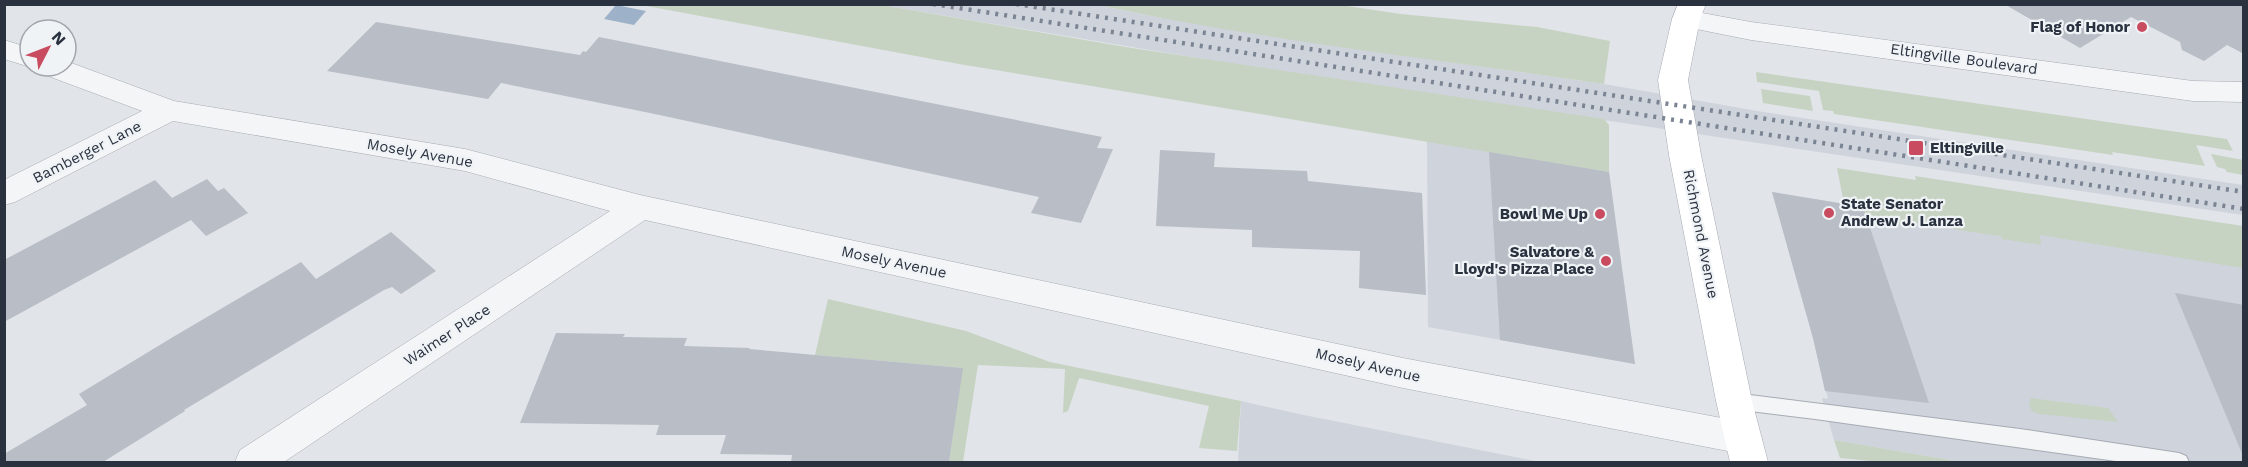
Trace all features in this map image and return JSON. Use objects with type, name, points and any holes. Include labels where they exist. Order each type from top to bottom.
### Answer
[{"type":"main road","name":"Richmond Avenue","points":[[1689,12],[1673,80],[1685,155],[1734,401],[1746,450]]},
{"type":"street","name":"Eltingville Boulevard","points":[[1689,12],[1751,31],[2193,91],[2244,92]]},
{"type":"street","name":"Mosely Avenue","points":[[78,76],[169,110],[465,160],[640,207],[1746,450]]},
{"type":"street","name":"Bamberger Lane","points":[[4,194],[169,110]]},
{"type":"street","name":"Waimer Place","points":[[254,462],[640,207]]},
{"type":"lane","points":[[1734,401],[2008,436],[2179,462]]},
{"type":"shaded area","points":[[881,5],[1098,5],[1140,14],[1360,49],[1604,84],[1763,112],[2243,185],[2243,215],[1287,73]]},
{"type":"shaded area","points":[[1427,141],[1609,172],[1635,364],[1428,327]]},
{"type":"shaded area","points":[[1772,192],[2243,261],[2243,462],[1961,462],[1834,440],[1822,398],[1828,399],[1813,338]]},
{"type":"shaded area","points":[[1241,401],[1299,414],[1540,462],[1238,462]]},
{"type":"green space","points":[[641,5],[881,5],[1132,48],[1604,119],[1609,125],[1609,172],[959,64]]},
{"type":"green space","points":[[1098,5],[1340,5],[1401,14],[1537,27],[1610,41],[1604,84],[1287,39]]},
{"type":"green space","points":[[1756,72],[2227,139],[2233,151],[2196,145],[2205,166],[2112,152],[2113,155],[1834,114],[1833,111],[1823,110],[1819,91],[1757,82]]},
{"type":"green space","points":[[1761,89],[1810,96],[1813,111],[1763,103]]},
{"type":"green space","points":[[2211,154],[2243,160],[2243,175],[2227,172],[2217,167]]},
{"type":"green space","points":[[1837,168],[1916,180],[1915,176],[2243,226],[2243,268],[2040,235],[2041,245],[1913,222],[1911,226],[1868,222],[1863,207],[1844,204]]},
{"type":"green space","points":[[828,299],[966,331],[1050,362],[1241,401],[1237,451],[1199,448],[1209,406],[1079,378],[1068,411],[1063,413],[1065,369],[978,365],[963,462],[949,462],[962,368],[815,355]]},
{"type":"green space","points":[[2031,398],[2108,408],[2118,422],[2039,414],[2032,411],[2029,404]]},
{"type":"green space","points":[[1834,440],[1961,462],[1881,462],[1840,458]]},
{"type":"water","points":[[616,5],[646,11],[634,25],[604,19]]},
{"type":"building","points":[[2004,4],[2244,4],[2244,54],[2227,45],[2204,61],[2182,50],[2180,42],[2131,17],[2080,48]]},
{"type":"building","points":[[376,22],[580,55],[583,51],[586,52],[599,37],[1102,137],[1097,148],[1113,149],[1081,223],[1031,213],[1039,197],[650,113],[501,83],[488,99],[327,71]]},
{"type":"building","points":[[1160,150],[1215,153],[1214,167],[1307,171],[1308,181],[1422,193],[1426,295],[1359,288],[1360,251],[1252,247],[1252,230],[1156,226]]},
{"type":"building","points":[[1489,152],[1609,172],[1635,364],[1500,340]]},
{"type":"building","points":[[207,179],[218,191],[224,188],[248,213],[206,236],[191,220],[4,322],[4,260],[155,180],[172,198]]},
{"type":"building","points":[[1772,192],[1863,207],[1929,403],[1825,391],[1813,338]]},
{"type":"building","points":[[391,232],[436,271],[401,294],[392,287],[384,290],[184,410],[103,462],[4,462],[4,454],[87,405],[79,394],[173,337],[301,262],[316,279]]},
{"type":"building","points":[[2175,293],[2244,305],[2243,456]]},
{"type":"building","points":[[556,333],[687,338],[684,346],[750,348],[963,368],[949,462],[791,462],[792,455],[720,454],[726,435],[656,435],[659,425],[520,423]]},
{"type":"railway","points":[[933,4],[2244,209]]},
{"type":"railway","points":[[1016,4],[2244,192]]},
{"type":"place","name":"Flag of Honor","points":[[2142,27]]},
{"type":"place","name":"Eltingville","points":[[1916,148]]},
{"type":"place","name":"State Senator Andrew J. Lanza","points":[[1829,213]]},
{"type":"place","name":"Bowl Me Up","points":[[1600,214]]},
{"type":"place","name":"Salvatore & Lloyd's Pizza Place","points":[[1606,261]]}]
